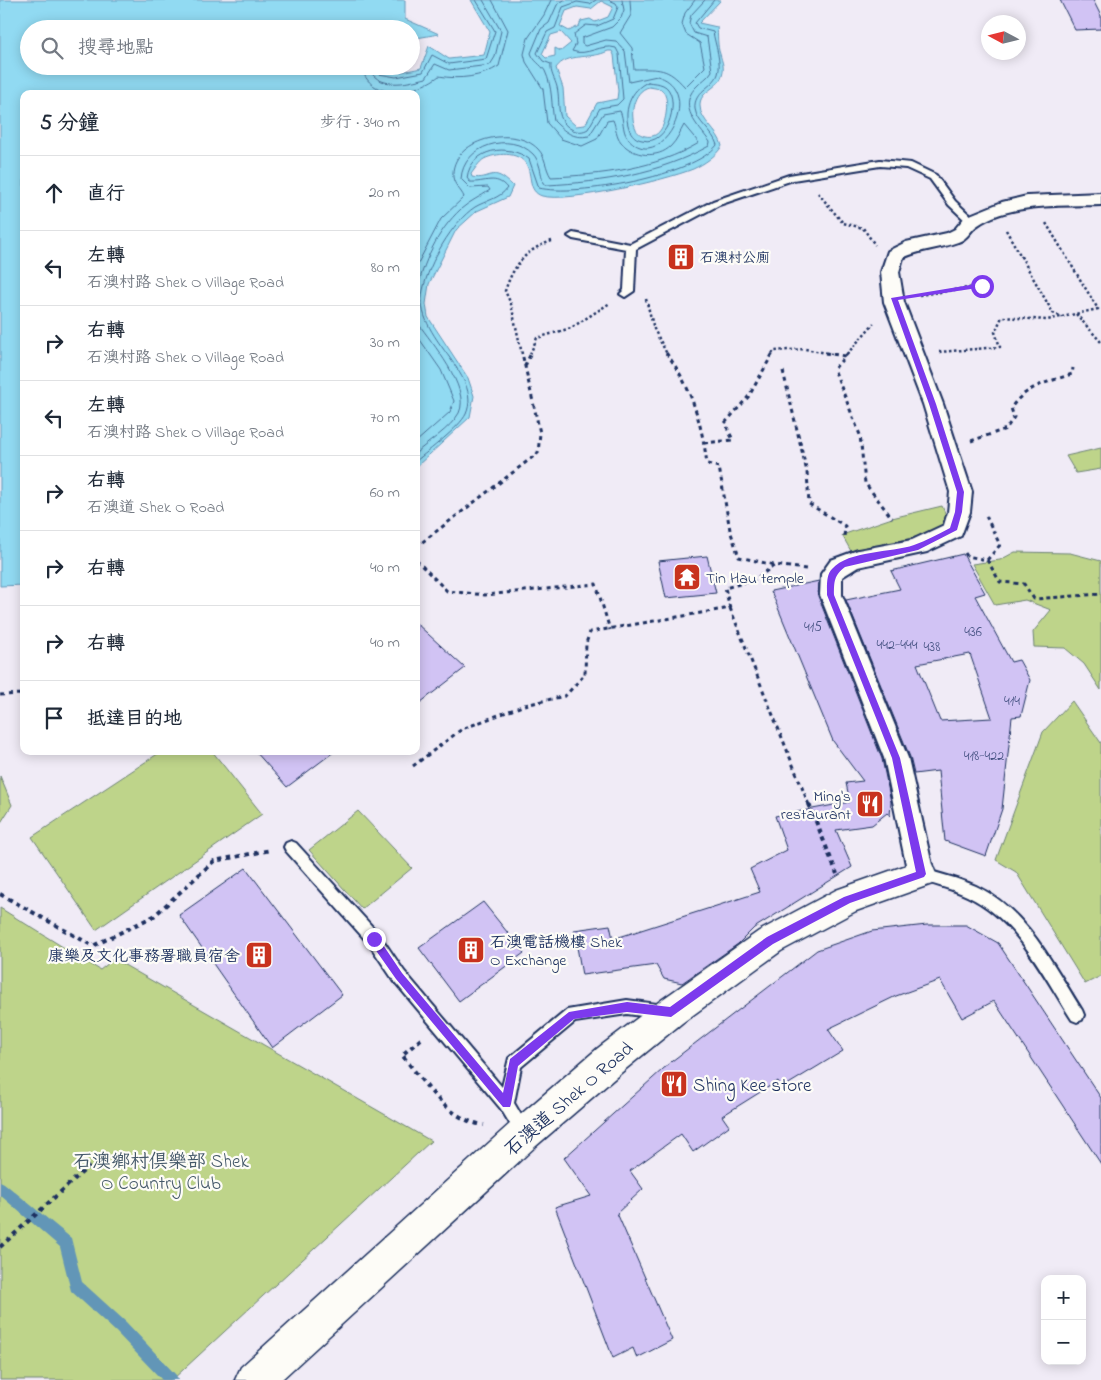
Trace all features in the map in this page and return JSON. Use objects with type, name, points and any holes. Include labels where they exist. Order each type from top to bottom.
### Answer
[{"type":"street","points":[[921,874],[896,758],[831,595],[831,580],[834,572],[842,565],[857,559],[915,548],[953,530],[959,512],[960,492],[947,449],[896,307],[890,272],[895,254],[902,249],[952,238],[962,233],[971,221],[995,211],[1027,202],[1101,199]]},
{"type":"street","name":"石澳道 Shek O Road","points":[[254,1380],[521,1129],[671,1012],[770,940],[847,900],[921,874]]},
{"type":"lane","points":[[572,236],[631,247],[716,203],[792,177],[880,162],[908,165],[934,177],[952,203],[971,221]]},
{"type":"lane","points":[[625,294],[629,291],[631,247]]},
{"type":"lane","points":[[291,847],[374,939],[399,976],[506,1104],[521,1129]]},
{"type":"lane","points":[[921,874],[972,891],[999,908],[1023,932],[1076,1015]]},
{"type":"lane","points":[[506,1104],[514,1063],[572,1015],[627,1007],[671,1012]]},
{"type":"path","points":[[816,188],[822,202],[836,212],[843,223],[863,228],[878,250],[902,249]]},
{"type":"path","points":[[914,354],[1000,347],[995,332],[1002,317],[1047,320],[1098,309],[1047,224],[1038,201]]},
{"type":"path","points":[[995,211],[1053,313],[1062,317]]},
{"type":"path","points":[[420,543],[538,453],[540,433],[512,304],[504,290],[510,273],[521,257],[543,243],[572,236]]},
{"type":"path","points":[[892,518],[865,483],[860,435],[834,370],[875,322],[896,307],[982,286]]},
{"type":"path","points":[[525,366],[537,338],[571,328],[625,294]]},
{"type":"path","points":[[644,295],[654,329],[664,351],[679,369],[702,427],[707,464],[719,467],[730,530],[739,557],[775,566],[824,571],[842,565],[845,526],[809,504],[807,472],[783,371]]},
{"type":"path","points":[[1076,314],[1101,342]]},
{"type":"path","points":[[704,443],[732,440],[725,423],[749,396],[774,351],[805,349],[846,356]]},
{"type":"path","points":[[947,449],[994,435],[1006,429],[1014,417],[1011,408],[1016,399],[1037,385],[1072,374],[1073,368]]},
{"type":"path","points":[[984,512],[1000,545],[987,560]]},
{"type":"path","points":[[953,530],[967,556],[987,560],[1000,582],[1024,584],[1034,599],[1101,594]]},
{"type":"path","points":[[420,564],[447,591],[485,595],[596,584],[610,630]]},
{"type":"path","points":[[775,566],[754,580],[725,588],[730,608],[847,900]]},
{"type":"path","points":[[413,766],[462,729],[525,705],[565,696],[585,674],[586,643],[590,632],[730,608]]},
{"type":"path","points":[[0,695],[20,694]]},
{"type":"path","points":[[0,894],[93,946],[154,916],[214,861],[291,847]]},
{"type":"path","points":[[438,1023],[402,1056],[447,1107],[475,1126],[521,1129]]},
{"type":"path","points":[[0,1247],[88,1166]]},
{"type":"green space","points":[[1101,448],[1101,469],[1076,473],[1066,456]]},
{"type":"green space","points":[[942,506],[946,515],[942,526],[923,535],[852,553],[842,535],[892,518]]},
{"type":"green space","points":[[1015,552],[1070,553],[1101,561],[1101,690],[1084,664],[1065,648],[1034,647],[1033,632],[1051,610],[1025,600],[995,605],[972,564],[1000,560]]},
{"type":"green space","points":[[1072,701],[1101,743],[1101,976],[1085,984],[1016,872],[996,860],[1043,732]]},
{"type":"green space","points":[[156,755],[215,755],[262,814],[96,930],[32,837]]},
{"type":"green space","points":[[0,776],[12,805],[0,824]]},
{"type":"green space","points":[[358,811],[412,868],[362,909],[309,850]]},
{"type":"green space","name":"石澳鄉村俱樂部 Shek O Country Club","points":[[0,908],[100,970],[114,959],[431,1141],[172,1380],[0,1380]]},
{"type":"water","points":[[0,0],[405,0],[405,19],[407,20],[20,20],[20,75],[420,75],[420,68],[429,46],[449,59],[484,55],[490,32],[471,0],[721,0],[699,23],[717,27],[718,48],[723,67],[720,80],[705,93],[700,101],[703,116],[722,146],[705,162],[680,174],[640,184],[595,193],[555,197],[537,194],[532,187],[526,164],[518,157],[512,155],[494,155],[484,159],[471,174],[472,177],[479,178],[492,175],[500,176],[513,186],[508,197],[477,211],[456,230],[429,284],[426,304],[428,317],[468,378],[474,396],[470,417],[420,463],[420,90],[20,90],[20,585],[0,586]],"holes":[[[601,1],[613,7],[608,17],[595,22],[590,19],[581,21],[579,26],[569,31],[560,26],[566,11],[577,7],[591,9]],[[561,32],[571,43],[561,51],[555,48],[555,56],[546,58],[542,54],[551,35]],[[612,51],[614,55],[618,91],[617,99],[597,103],[585,125],[576,126],[565,116],[563,88],[556,68],[566,60]],[[649,87],[661,89],[666,101],[664,123],[660,131],[654,136],[639,134],[633,117],[636,98],[639,93]]]},
{"type":"water","points":[[420,26],[439,34],[420,37]]},
{"type":"building","points":[[1060,0],[1093,0],[1101,16],[1101,29],[1075,30]]},
{"type":"building","points":[[963,554],[985,593],[975,596],[1011,662],[1019,660],[1030,680],[1021,716],[1012,717],[1002,809],[986,856],[945,841],[938,771],[914,774],[910,757],[846,600],[900,589],[891,571]],"holes":[[[970,654],[992,718],[940,721],[917,664]]]},
{"type":"building","name":"Tin Hau temple","points":[[707,556],[716,593],[666,598],[658,561]]},
{"type":"building","points":[[819,581],[818,596],[882,759],[891,802],[890,816],[887,813],[872,825],[836,830],[852,867],[754,928],[738,944],[682,983],[664,979],[656,965],[582,975],[574,930],[610,925],[613,939],[760,892],[750,869],[787,850],[775,816],[850,802],[846,783],[863,781],[833,741],[771,591]]},
{"type":"building","points":[[420,627],[465,668],[420,703]]},
{"type":"building","points":[[259,755],[330,755],[287,787]]},
{"type":"building","name":"康樂及文化事務署職員宿舍","points":[[246,868],[342,995],[272,1048],[179,915]]},
{"type":"building","name":"石澳電話機樓 Shek O Exchange","points":[[483,902],[524,953],[459,1001],[419,948]]},
{"type":"building","points":[[927,925],[966,925],[998,943],[1101,1098],[1101,1164],[994,1001],[962,1018],[940,980],[896,996],[828,1029],[843,1051],[782,1088],[778,1081],[722,1116],[729,1126],[693,1152],[681,1134],[630,1171],[643,1189],[617,1213],[672,1340],[637,1358],[633,1348],[613,1358],[555,1207],[591,1196],[564,1158],[672,1061],[817,950],[872,931]]},
{"type":"waterway","points":[[0,1187],[66,1243],[76,1286],[121,1327],[171,1380]]},
{"type":"place","name":"石澳村公廁","points":[[681,257]]},
{"type":"place","name":"Tin Hau temple","points":[[687,577]]},
{"type":"place","name":"Ming's restaurant","points":[[870,804]]},
{"type":"place","name":"石澳電話機樓 Shek O Exchange","points":[[471,950]]},
{"type":"place","name":"康樂及文化事務署職員宿舍","points":[[259,955]]},
{"type":"place","name":"Shing Kee store","points":[[674,1084]]},
{"type":"route","points":[[374,939],[399,976],[506,1104],[514,1063],[572,1015],[627,1007],[671,1012],[770,940],[847,900],[921,874],[896,758],[831,595],[831,580],[834,572],[842,565],[857,559],[915,548],[953,530],[959,512],[960,492],[933,404],[899,316],[894,298],[982,286]]}]
